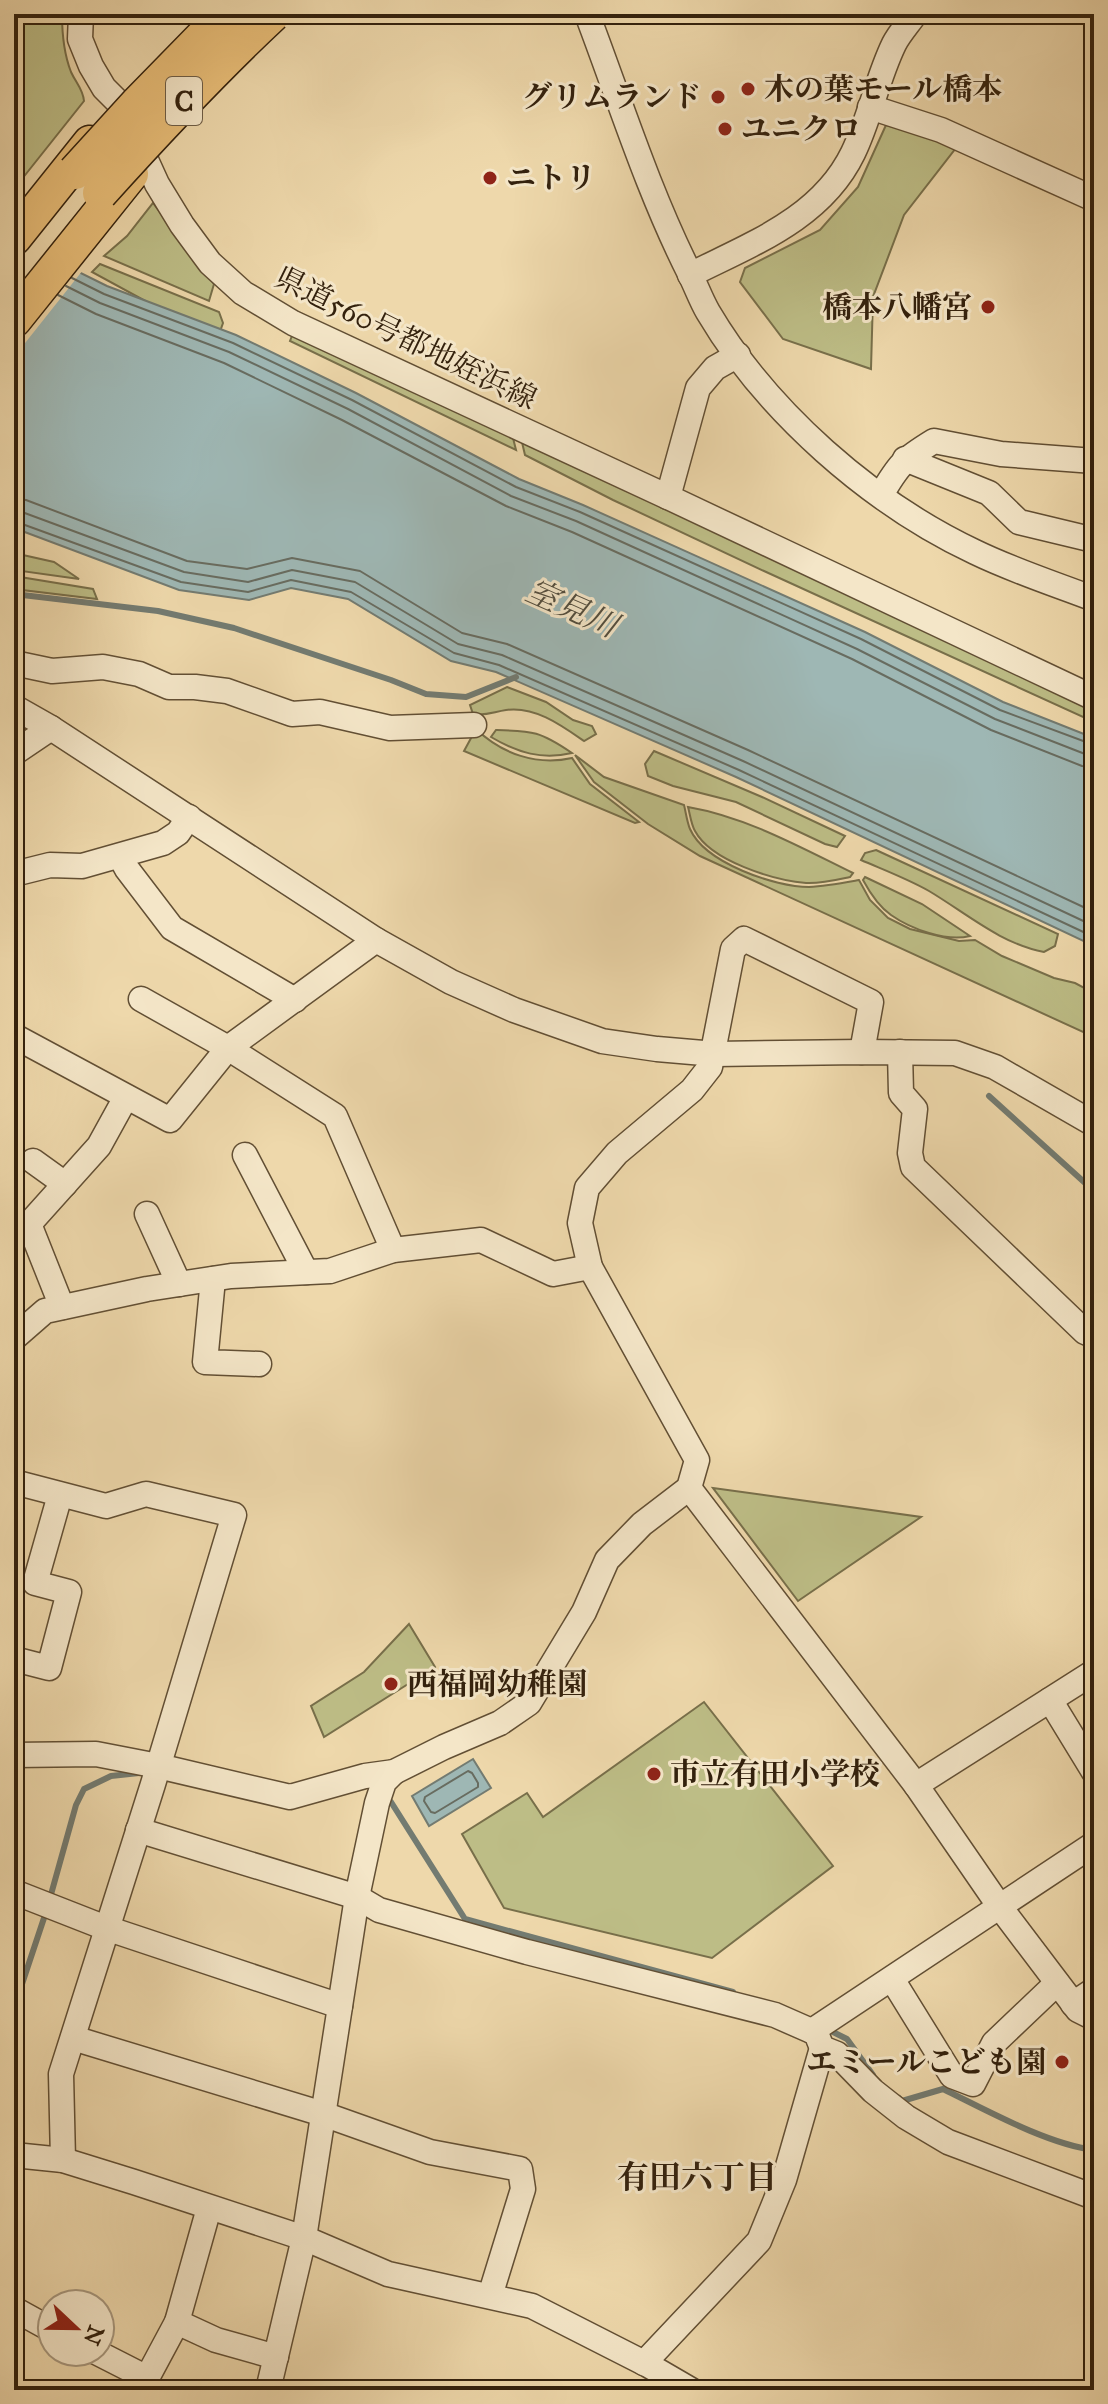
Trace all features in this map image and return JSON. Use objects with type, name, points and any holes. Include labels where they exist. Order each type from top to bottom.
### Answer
[{"type":"highway","points":[[14,257],[121,105],[210,14]]},
{"type":"highway","name":"C","points":[[14,248],[75,172],[225,14]]},
{"type":"highway","name":"C","points":[[14,300],[100,193],[160,126],[273,14]]},
{"type":"highway","points":[[14,320],[144,157],[285,14]]},
{"type":"highway","points":[[121,105],[142,113],[161,109],[220,57],[252,45]]},
{"type":"highway","points":[[14,238],[93,165],[112,153],[144,157]]},
{"type":"street","name":"県道560号都地姪浜線","points":[[81,14],[80,39],[91,66],[104,88],[121,105],[157,184],[210,263],[243,293],[293,323],[1094,698]]},
{"type":"street","points":[[587,14],[666,228],[708,312],[773,399],[843,468],[915,518],[975,552],[1094,599]]},
{"type":"street","points":[[690,275],[789,224],[807,211],[839,176],[853,152],[894,43],[915,14]]},
{"type":"street","points":[[870,107],[951,134],[1094,199]]},
{"type":"street","points":[[668,497],[698,388],[715,368],[738,355]]},
{"type":"street","points":[[881,495],[905,459],[934,441],[1001,454],[1094,461]]},
{"type":"street","points":[[905,459],[989,493],[1019,522],[1094,540]]},
{"type":"street","points":[[14,663],[52,671],[103,667],[139,674],[169,687],[227,691],[292,714],[320,712],[390,728],[474,725]]},
{"type":"street","points":[[14,707],[376,940],[484,998],[602,1041],[715,1054],[941,1051],[995,1067],[1094,1124]]},
{"type":"street","points":[[14,753],[51,728]]},
{"type":"street","points":[[14,874],[50,865],[82,866],[163,843],[178,833],[189,817]]},
{"type":"street","points":[[120,856],[172,928],[295,1000]]},
{"type":"street","points":[[268,2390],[304,2238],[357,1897],[385,1786],[444,1747],[500,1723],[529,1703],[584,1612],[607,1560],[642,1524],[689,1488],[697,1460],[590,1267],[580,1223],[587,1188],[617,1153],[692,1090],[710,1067],[715,1054],[733,949],[744,939],[871,1002],[862,1052]]},
{"type":"street","points":[[14,1036],[170,1120],[228,1048],[376,940]]},
{"type":"street","points":[[141,999],[228,1048],[335,1116],[393,1250]]},
{"type":"street","points":[[900,1052],[901,1093],[915,1109],[910,1153],[913,1167],[1085,1332],[1094,1336]]},
{"type":"street","points":[[62,1307],[29,1224],[99,1146],[126,1097]]},
{"type":"street","points":[[245,1155],[306,1272]]},
{"type":"street","points":[[33,1161],[65,1184]]},
{"type":"street","points":[[147,1214],[179,1284]]},
{"type":"street","points":[[17,1331],[45,1311],[179,1284],[330,1271],[393,1250],[481,1240],[553,1274],[590,1267]]},
{"type":"street","points":[[213,1279],[205,1362],[259,1364]]},
{"type":"street","points":[[14,1482],[106,1506],[146,1494],[234,1515],[61,2074],[63,2160]]},
{"type":"street","points":[[689,1488],[916,1785],[1000,1907],[1073,2004],[1094,2018]]},
{"type":"street","points":[[14,1659],[49,1668],[69,1592],[35,1583],[60,1495]]},
{"type":"street","points":[[916,1785],[1094,1672]]},
{"type":"street","points":[[1050,1700],[1094,1772]]},
{"type":"street","points":[[14,1755],[96,1754],[156,1775],[290,1797],[365,1776],[385,1786]]},
{"type":"street","points":[[138,1830],[357,1897],[379,1910],[527,1952],[775,2015],[821,2033],[873,2091],[906,2117],[948,2142],[1094,2197]]},
{"type":"street","points":[[644,2363],[759,2241],[784,2180],[821,2033],[892,1979],[1094,1844]]},
{"type":"street","points":[[19,1894],[106,1928],[340,2006]]},
{"type":"street","points":[[892,1979],[952,2076],[973,2084],[994,2043],[1057,1983]]},
{"type":"street","points":[[1073,2004],[1094,1990]]},
{"type":"street","points":[[73,2038],[323,2114],[430,2152],[520,2169],[523,2189],[490,2296]]},
{"type":"street","points":[[14,2155],[63,2160],[304,2238],[388,2274],[532,2306],[691,2390]]},
{"type":"street","points":[[116,2362],[147,2378],[177,2322],[209,2208]]},
{"type":"street","points":[[14,2309],[36,2321]]},
{"type":"street","points":[[177,2322],[216,2340],[276,2357]]},
{"type":"green space","points":[[32,14],[62,14],[67,58],[84,101],[14,189],[14,38]]},
{"type":"green space","points":[[886,125],[959,144],[904,215],[873,297],[871,369],[783,339],[740,282],[745,268],[820,230],[858,187]]},
{"type":"green space","points":[[153,203],[214,284],[209,301],[104,256],[127,236]]},
{"type":"green space","points":[[100,264],[219,312],[223,323],[217,340],[92,272]]},
{"type":"green space","points":[[293,333],[513,438],[516,450],[290,341]]},
{"type":"green space","points":[[521,438],[1094,706],[1094,722],[613,500],[525,455]]},
{"type":"green space","points":[[14,553],[54,562],[79,579],[14,570]]},
{"type":"green space","points":[[14,576],[93,589],[97,599],[14,589]]},
{"type":"green space","points":[[507,687],[546,702],[573,720],[592,726],[596,734],[584,741],[547,718],[527,711],[473,714],[470,705]]},
{"type":"green space","points":[[476,729],[497,745],[521,756],[546,760],[572,758],[590,784],[639,822],[635,823],[464,751]]},
{"type":"green space","points":[[496,730],[536,734],[572,753],[550,756],[521,751],[491,737]]},
{"type":"green space","points":[[654,751],[845,836],[837,847],[825,844],[736,802],[673,786],[648,776],[645,764]]},
{"type":"green space","points":[[575,755],[604,777],[684,805],[690,829],[698,841],[742,871],[795,886],[815,887],[859,880],[870,900],[888,918],[910,929],[959,941],[975,940],[1002,956],[1094,993],[1094,1037],[700,856],[648,824],[594,782]]},
{"type":"green space","points":[[688,807],[752,825],[853,873],[850,877],[806,883],[777,878],[744,867],[703,842],[694,828]]},
{"type":"green space","points":[[876,850],[1058,934],[1055,946],[1044,952],[1013,942],[921,887],[861,860],[865,853]]},
{"type":"green space","points":[[865,877],[922,904],[970,936],[940,936],[899,920],[875,899],[863,880]]},
{"type":"green space","points":[[713,1488],[921,1517],[798,1601]]},
{"type":"green space","points":[[409,1624],[435,1667],[324,1737],[311,1706],[364,1672]]},
{"type":"green space","points":[[704,1702],[833,1866],[712,1958],[504,1908],[462,1834],[527,1793],[543,1817]]},
{"type":"water","name":"室見川","points":[[14,240],[107,286],[236,335],[356,393],[519,479],[865,632],[1003,702],[1094,738],[1094,946],[736,777],[496,672],[451,661],[348,599],[291,588],[249,600],[179,590],[14,528]]},
{"type":"water","points":[[473,1759],[491,1788],[429,1826],[412,1796]]},
{"type":"pier","points":[[14,236],[83,270],[14,357]]},
{"type":"waterway","points":[[14,594],[158,611],[234,628],[426,694],[466,697],[516,677]]},
{"type":"waterway","points":[[989,1096],[1094,1191]]},
{"type":"waterway","points":[[50,1898],[76,1805],[84,1789],[111,1776],[139,1773]]},
{"type":"waterway","points":[[384,1797],[391,1802],[465,1919],[733,1992]]},
{"type":"waterway","points":[[14,2008],[47,1909]]},
{"type":"waterway","points":[[825,2028],[847,2039],[873,2075]]},
{"type":"waterway","points":[[899,2098],[902,2101],[943,2089],[1037,2134],[1094,2150]]},
{"type":"place","name":"木の葉モール橋本","points":[[748,89]]},
{"type":"place","name":"グリムランド","points":[[718,97]]},
{"type":"place","name":"ユニクロ","points":[[725,129]]},
{"type":"place","name":"ニトリ","points":[[490,178]]},
{"type":"place","name":"橋本八幡宮","points":[[988,307]]},
{"type":"place","name":"西福岡幼稚園","points":[[391,1684]]},
{"type":"place","name":"市立有田小学校","points":[[654,1774]]},
{"type":"place","name":"エミールこども園","points":[[1062,2062]]},
{"type":"district","name":"有田六丁目","points":[[697,2177]]}]
